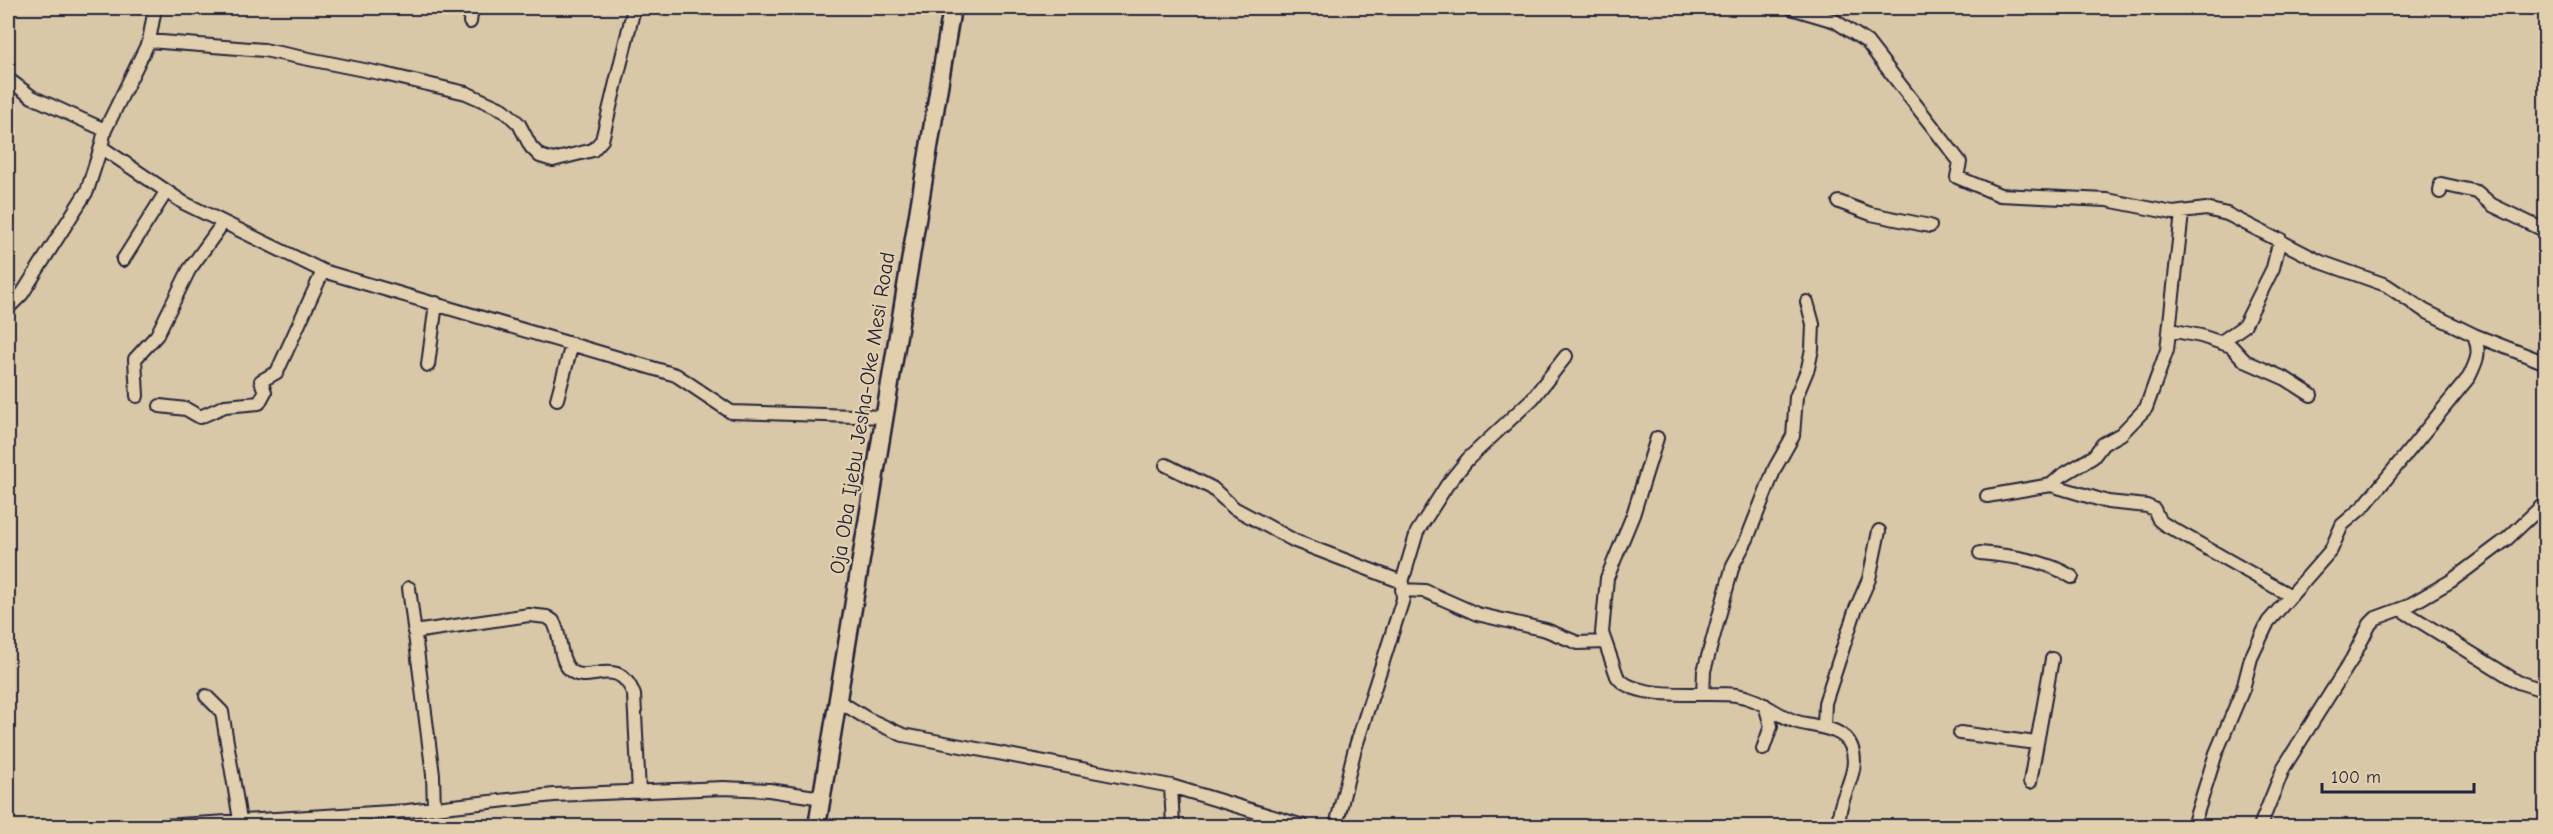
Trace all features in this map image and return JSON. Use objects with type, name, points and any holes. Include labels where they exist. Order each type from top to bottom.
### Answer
[{"type":"main road","name":"Oja Oba Ijebu Jesha-Oke Mesi Road","points":[[817,826],[952,8]]},
{"type":"street","points":[[8,308],[22,294],[87,191],[105,130],[149,41],[155,8]]},
{"type":"street","points":[[470,22],[472,8]]},
{"type":"street","points":[[149,41],[264,51],[384,74],[466,93],[504,110],[519,124],[531,147],[540,156],[553,160],[593,150],[602,140],[634,8]]},
{"type":"street","points":[[1791,8],[1835,21],[1867,42],[1960,162],[1957,177],[2000,195],[2108,200],[2182,213],[2206,210],[2227,214],[2280,239],[2327,265],[2386,285],[2425,311],[2474,335],[2545,362]]},
{"type":"street","points":[[8,79],[32,97],[105,130]]},
{"type":"street","points":[[101,147],[166,192],[223,223],[323,271],[676,375],[730,412],[885,417]]},
{"type":"street","points":[[2440,192],[2441,184],[2477,192],[2492,206],[2546,231]]},
{"type":"street","points":[[123,260],[166,192]]},
{"type":"street","points":[[1839,202],[1871,214],[1930,226]]},
{"type":"street","points":[[2051,485],[2093,457],[2103,444],[2121,434],[2146,408],[2161,372],[2170,330],[2182,213]]},
{"type":"street","points":[[137,396],[135,359],[157,335],[189,270],[223,223]]},
{"type":"street","points":[[2221,342],[2244,326],[2274,268],[2280,239]]},
{"type":"street","points":[[160,406],[186,409],[200,417],[225,406],[259,403],[265,392],[261,381],[276,372],[323,271]]},
{"type":"street","points":[[1703,694],[1704,671],[1733,565],[1747,539],[1775,468],[1793,436],[1796,397],[1808,368],[1812,350],[1814,324],[1807,302]]},
{"type":"street","points":[[429,365],[436,303]]},
{"type":"street","points":[[2170,330],[2231,346],[2246,361],[2286,379],[2311,395]]},
{"type":"street","points":[[2193,826],[2216,753],[2238,705],[2259,637],[2331,550],[2342,525],[2364,506],[2469,377],[2478,360],[2479,348],[2474,335]]},
{"type":"street","points":[[558,399],[572,344]]},
{"type":"street","points":[[1336,826],[1354,752],[1403,599],[1402,586],[1417,532],[1447,485],[1468,459],[1533,398],[1566,356]]},
{"type":"street","points":[[1657,438],[1633,515],[1607,578],[1602,633],[1617,676],[1628,685],[1670,693],[1734,694],[1754,698],[1794,721],[1824,727],[1849,742],[1854,757],[1850,782],[1841,808],[1840,826]]},
{"type":"street","points":[[1167,465],[1212,488],[1234,508],[1295,541],[1402,586],[1425,591],[1477,614],[1546,630],[1578,643],[1605,642]]},
{"type":"street","points":[[1987,496],[2051,485],[2108,502],[2147,506],[2154,509],[2159,520],[2164,524],[2291,596]]},
{"type":"street","points":[[2260,826],[2284,767],[2352,659],[2370,624],[2376,618],[2400,609],[2464,572],[2506,539],[2546,502]]},
{"type":"street","points":[[1824,727],[1825,703],[1855,611],[1869,579],[1879,531]]},
{"type":"street","points":[[1980,553],[2030,561],[2060,569],[2072,577]]},
{"type":"street","points":[[410,588],[433,775],[434,808]]},
{"type":"street","points":[[2400,609],[2517,682],[2546,691]]},
{"type":"street","points":[[414,632],[529,615],[547,617],[553,621],[564,658],[572,671],[578,674],[617,674],[630,685],[634,695],[639,792]]},
{"type":"street","points":[[2030,782],[2052,659]]},
{"type":"street","points":[[206,696],[222,712],[240,820]]},
{"type":"street","points":[[837,700],[868,719],[903,735],[1171,786],[1304,826]]},
{"type":"street","points":[[1763,749],[1772,726],[1765,705]]},
{"type":"street","points":[[1772,726],[1794,721]]},
{"type":"street","points":[[1960,733],[2036,743]]},
{"type":"street","points":[[1171,786],[1173,826]]},
{"type":"street","points":[[163,826],[434,808],[554,795],[723,788],[769,790],[822,798]]}]
